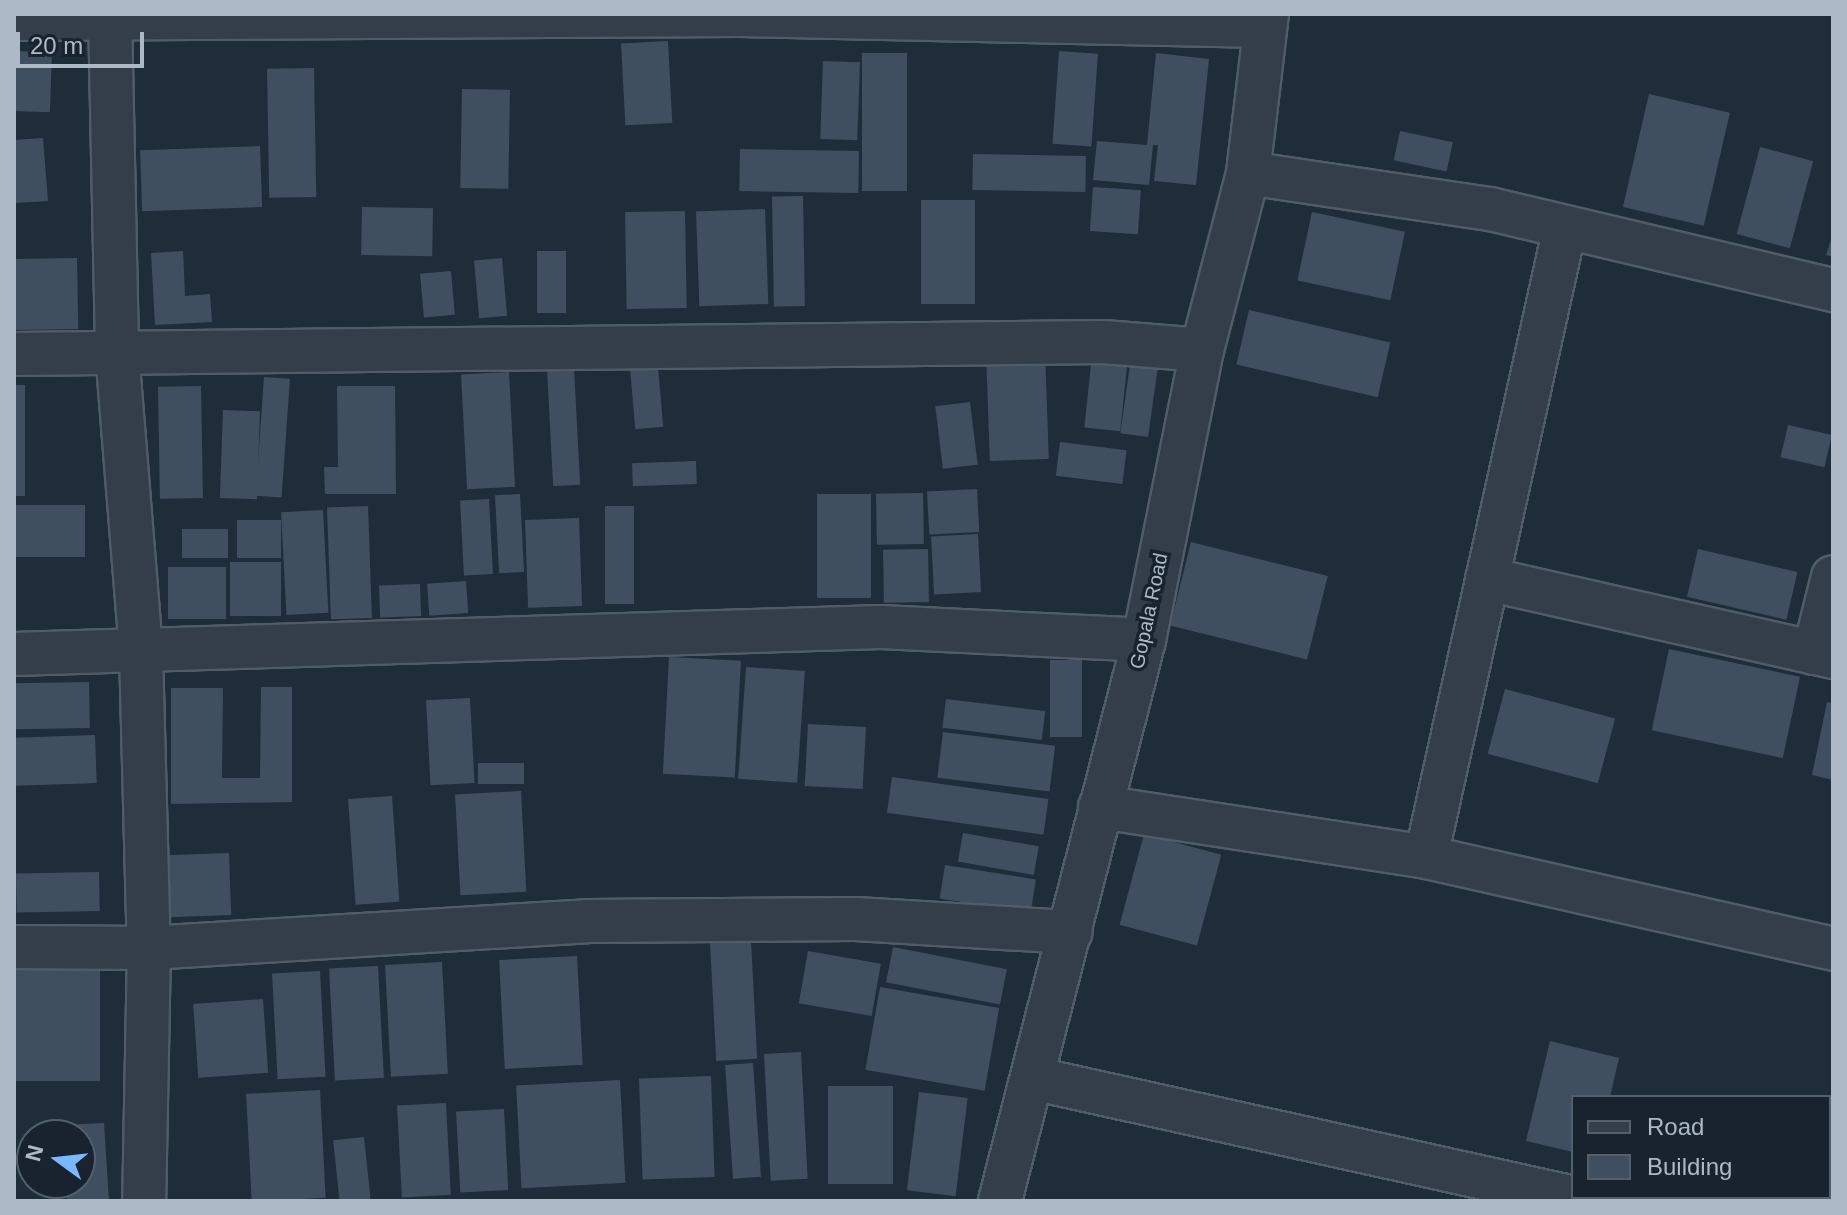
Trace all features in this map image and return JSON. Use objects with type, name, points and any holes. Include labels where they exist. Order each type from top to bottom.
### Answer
[{"type":"street","points":[[14,19],[110,14],[1265,20]]},
{"type":"street","points":[[110,14],[117,352],[141,651],[149,948],[144,1201]]},
{"type":"street","name":"Gopala Road","points":[[1000,1201],[1036,1079],[1100,807],[1144,640],[1202,350],[1248,173],[1265,20]]},
{"type":"street","points":[[1248,173],[1490,209],[1833,290]]},
{"type":"street","points":[[1426,857],[1565,227]]},
{"type":"street","points":[[14,354],[1072,342],[1202,350]]},
{"type":"street","points":[[1487,579],[1823,655],[1833,577]]},
{"type":"street","points":[[14,654],[881,627],[1144,640]]},
{"type":"street","points":[[1100,807],[1426,857],[1833,949]]},
{"type":"street","points":[[14,947],[149,948],[587,921],[856,919],[1071,932]]},
{"type":"street","points":[[1036,1079],[1571,1197]]},
{"type":"building","points":[[668,41],[672,123],[625,125],[621,43]]},
{"type":"building","points":[[14,51],[52,52],[50,112],[14,111]]},
{"type":"building","points":[[1059,51],[1098,54],[1091,146],[1053,144]]},
{"type":"building","points":[[862,53],[907,53],[907,191],[862,191]]},
{"type":"building","points":[[1156,53],[1209,59],[1196,185],[1154,181],[1158,145],[1153,145],[1149,185],[1093,180],[1097,141],[1147,145]]},
{"type":"building","points":[[823,61],[860,62],[857,140],[820,139]]},
{"type":"building","points":[[314,68],[316,197],[269,198],[267,69]]},
{"type":"building","points":[[462,89],[510,90],[508,189],[460,188]]},
{"type":"building","points":[[1649,94],[1730,113],[1704,226],[1623,207]]},
{"type":"building","points":[[1400,131],[1453,142],[1447,172],[1394,160]]},
{"type":"building","points":[[43,138],[48,201],[14,203],[14,140]]},
{"type":"building","points":[[260,146],[262,207],[142,211],[140,150]]},
{"type":"building","points":[[1760,147],[1813,161],[1790,248],[1737,234]]},
{"type":"building","points":[[740,149],[859,151],[858,193],[739,191]]},
{"type":"building","points":[[973,154],[1086,156],[1085,192],[972,190]]},
{"type":"building","points":[[1093,187],[1141,190],[1138,234],[1090,231]]},
{"type":"building","points":[[803,196],[805,306],[774,307],[772,197]]},
{"type":"building","points":[[921,200],[975,200],[975,304],[921,304]]},
{"type":"building","points":[[362,207],[433,208],[432,256],[361,255]]},
{"type":"building","points":[[765,209],[768,304],[699,306],[696,211]]},
{"type":"building","points":[[685,211],[687,308],[627,309],[625,212]]},
{"type":"building","points":[[1312,212],[1405,232],[1390,300],[1297,280]]},
{"type":"building","points":[[1833,234],[1833,257],[1826,255]]},
{"type":"building","points":[[183,251],[185,296],[210,294],[212,322],[155,325],[151,253]]},
{"type":"building","points":[[537,251],[566,251],[566,313],[537,313]]},
{"type":"building","points":[[77,258],[78,329],[15,330],[14,259]]},
{"type":"building","points":[[502,258],[507,316],[479,318],[474,260]]},
{"type":"building","points":[[451,271],[455,315],[424,318],[420,274]]},
{"type":"building","points":[[1249,310],[1390,343],[1378,397],[1236,365]]},
{"type":"building","points":[[1045,350],[1049,459],[990,461],[986,352]]},
{"type":"building","points":[[1132,350],[1160,354],[1148,437],[1120,433]]},
{"type":"building","points":[[1092,355],[1128,359],[1120,431],[1084,428]]},
{"type":"building","points":[[658,367],[663,427],[635,429],[630,369]]},
{"type":"building","points":[[574,368],[580,485],[553,486],[547,369]]},
{"type":"building","points":[[509,372],[515,487],[467,489],[461,375]]},
{"type":"building","points":[[264,377],[290,379],[282,498],[256,496]]},
{"type":"building","points":[[14,385],[25,385],[25,496],[14,496]]},
{"type":"building","points":[[201,386],[203,498],[160,499],[158,387]]},
{"type":"building","points":[[337,386],[395,386],[396,494],[325,494],[324,467],[338,467]]},
{"type":"building","points":[[970,402],[978,465],[943,469],[935,406]]},
{"type":"building","points":[[223,410],[260,411],[257,499],[220,498]]},
{"type":"building","points":[[1788,425],[1832,435],[1824,467],[1781,457]]},
{"type":"building","points":[[1060,442],[1127,450],[1122,484],[1056,476]]},
{"type":"building","points":[[696,461],[697,484],[633,486],[632,463]]},
{"type":"building","points":[[977,489],[979,532],[929,535],[927,492]]},
{"type":"building","points":[[923,493],[924,544],[877,545],[876,494]]},
{"type":"building","points":[[520,494],[524,572],[499,573],[495,495]]},
{"type":"building","points":[[817,494],[871,494],[871,598],[817,598]]},
{"type":"building","points":[[489,499],[493,574],[464,575],[460,501]]},
{"type":"building","points":[[14,505],[85,505],[85,557],[14,557]]},
{"type":"building","points":[[368,506],[372,618],[331,619],[327,507]]},
{"type":"building","points":[[605,506],[634,506],[634,604],[605,604]]},
{"type":"building","points":[[323,510],[328,613],[286,615],[281,512]]},
{"type":"building","points":[[579,518],[582,606],[528,608],[525,520]]},
{"type":"building","points":[[237,520],[281,520],[281,558],[237,558]]},
{"type":"building","points":[[182,529],[228,529],[228,558],[182,558]]},
{"type":"building","points":[[978,534],[981,592],[934,594],[931,536]]},
{"type":"building","points":[[1191,542],[1328,576],[1307,660],[1170,625]]},
{"type":"building","points":[[928,549],[929,602],[884,603],[883,550]]},
{"type":"building","points":[[1698,549],[1797,572],[1786,620],[1687,597]]},
{"type":"building","points":[[230,562],[281,562],[281,616],[230,616]]},
{"type":"building","points":[[168,567],[226,567],[226,619],[168,619]]},
{"type":"building","points":[[466,581],[468,613],[429,616],[427,584]]},
{"type":"building","points":[[420,584],[421,616],[380,617],[379,585]]},
{"type":"building","points":[[1669,649],[1800,677],[1783,758],[1652,730]]},
{"type":"building","points":[[669,657],[741,661],[735,778],[663,774]]},
{"type":"building","points":[[1050,660],[1082,660],[1082,737],[1050,737]]},
{"type":"building","points":[[746,667],[805,671],[797,783],[738,779]]},
{"type":"building","points":[[89,682],[90,728],[15,729],[14,683]]},
{"type":"building","points":[[261,687],[292,687],[292,802],[171,804],[171,688],[223,688],[222,778],[260,778]]},
{"type":"building","points":[[1505,689],[1615,719],[1598,783],[1488,754]]},
{"type":"building","points":[[470,698],[474,783],[431,785],[426,700]]},
{"type":"building","points":[[946,699],[1045,711],[1042,740],[942,728]]},
{"type":"building","points":[[1827,702],[1833,703],[1833,780],[1812,775]]},
{"type":"building","points":[[808,724],[866,727],[863,789],[805,786]]},
{"type":"building","points":[[943,732],[1055,746],[1050,791],[937,778]]},
{"type":"building","points":[[95,735],[97,783],[16,786],[14,738]]},
{"type":"building","points":[[478,763],[524,763],[524,784],[478,784]]},
{"type":"building","points":[[892,777],[1048,799],[1043,835],[887,813]]},
{"type":"building","points":[[521,791],[526,892],[460,895],[455,794]]},
{"type":"building","points":[[392,796],[399,902],[356,905],[348,799]]},
{"type":"building","points":[[963,833],[1039,846],[1034,875],[958,862]]},
{"type":"building","points":[[1144,834],[1221,855],[1197,946],[1120,925]]},
{"type":"building","points":[[229,853],[231,915],[169,917],[167,855]]},
{"type":"building","points":[[945,865],[1036,879],[1031,913],[940,899]]},
{"type":"building","points":[[99,872],[100,911],[17,912],[16,873]]},
{"type":"building","points":[[751,941],[757,1059],[716,1061],[710,943]]},
{"type":"building","points":[[893,947],[1007,969],[1000,1004],[886,982]]},
{"type":"building","points":[[808,951],[881,964],[872,1016],[799,1003]]},
{"type":"building","points":[[577,956],[583,1065],[505,1069],[499,960]]},
{"type":"building","points":[[442,962],[448,1074],[391,1077],[385,965]]},
{"type":"building","points":[[378,966],[384,1078],[335,1080],[329,969]]},
{"type":"building","points":[[14,967],[100,967],[100,1081],[14,1081]]},
{"type":"building","points":[[320,971],[326,1077],[278,1079],[272,974]]},
{"type":"building","points":[[880,987],[999,1008],[985,1091],[865,1070]]},
{"type":"building","points":[[263,999],[268,1073],[198,1078],[193,1004]]},
{"type":"building","points":[[1550,1041],[1619,1058],[1610,1095],[1571,1095],[1571,1152],[1526,1141]]},
{"type":"building","points":[[801,1052],[808,1179],[771,1181],[764,1054]]},
{"type":"building","points":[[753,1063],[761,1177],[733,1179],[725,1065]]},
{"type":"building","points":[[711,1076],[715,1177],[643,1179],[639,1079]]},
{"type":"building","points":[[620,1080],[625,1183],[522,1188],[516,1085]]},
{"type":"building","points":[[828,1086],[893,1086],[893,1184],[828,1184]]},
{"type":"building","points":[[320,1090],[326,1198],[252,1201],[246,1094]]},
{"type":"building","points":[[919,1092],[968,1098],[956,1196],[907,1190]]},
{"type":"building","points":[[446,1103],[451,1195],[402,1197],[397,1106]]},
{"type":"building","points":[[504,1109],[508,1190],[460,1192],[456,1112]]},
{"type":"building","points":[[96,1123],[104,1123],[109,1201],[67,1201],[96,1199]]},
{"type":"building","points":[[364,1137],[371,1201],[340,1201],[333,1140]]}]
